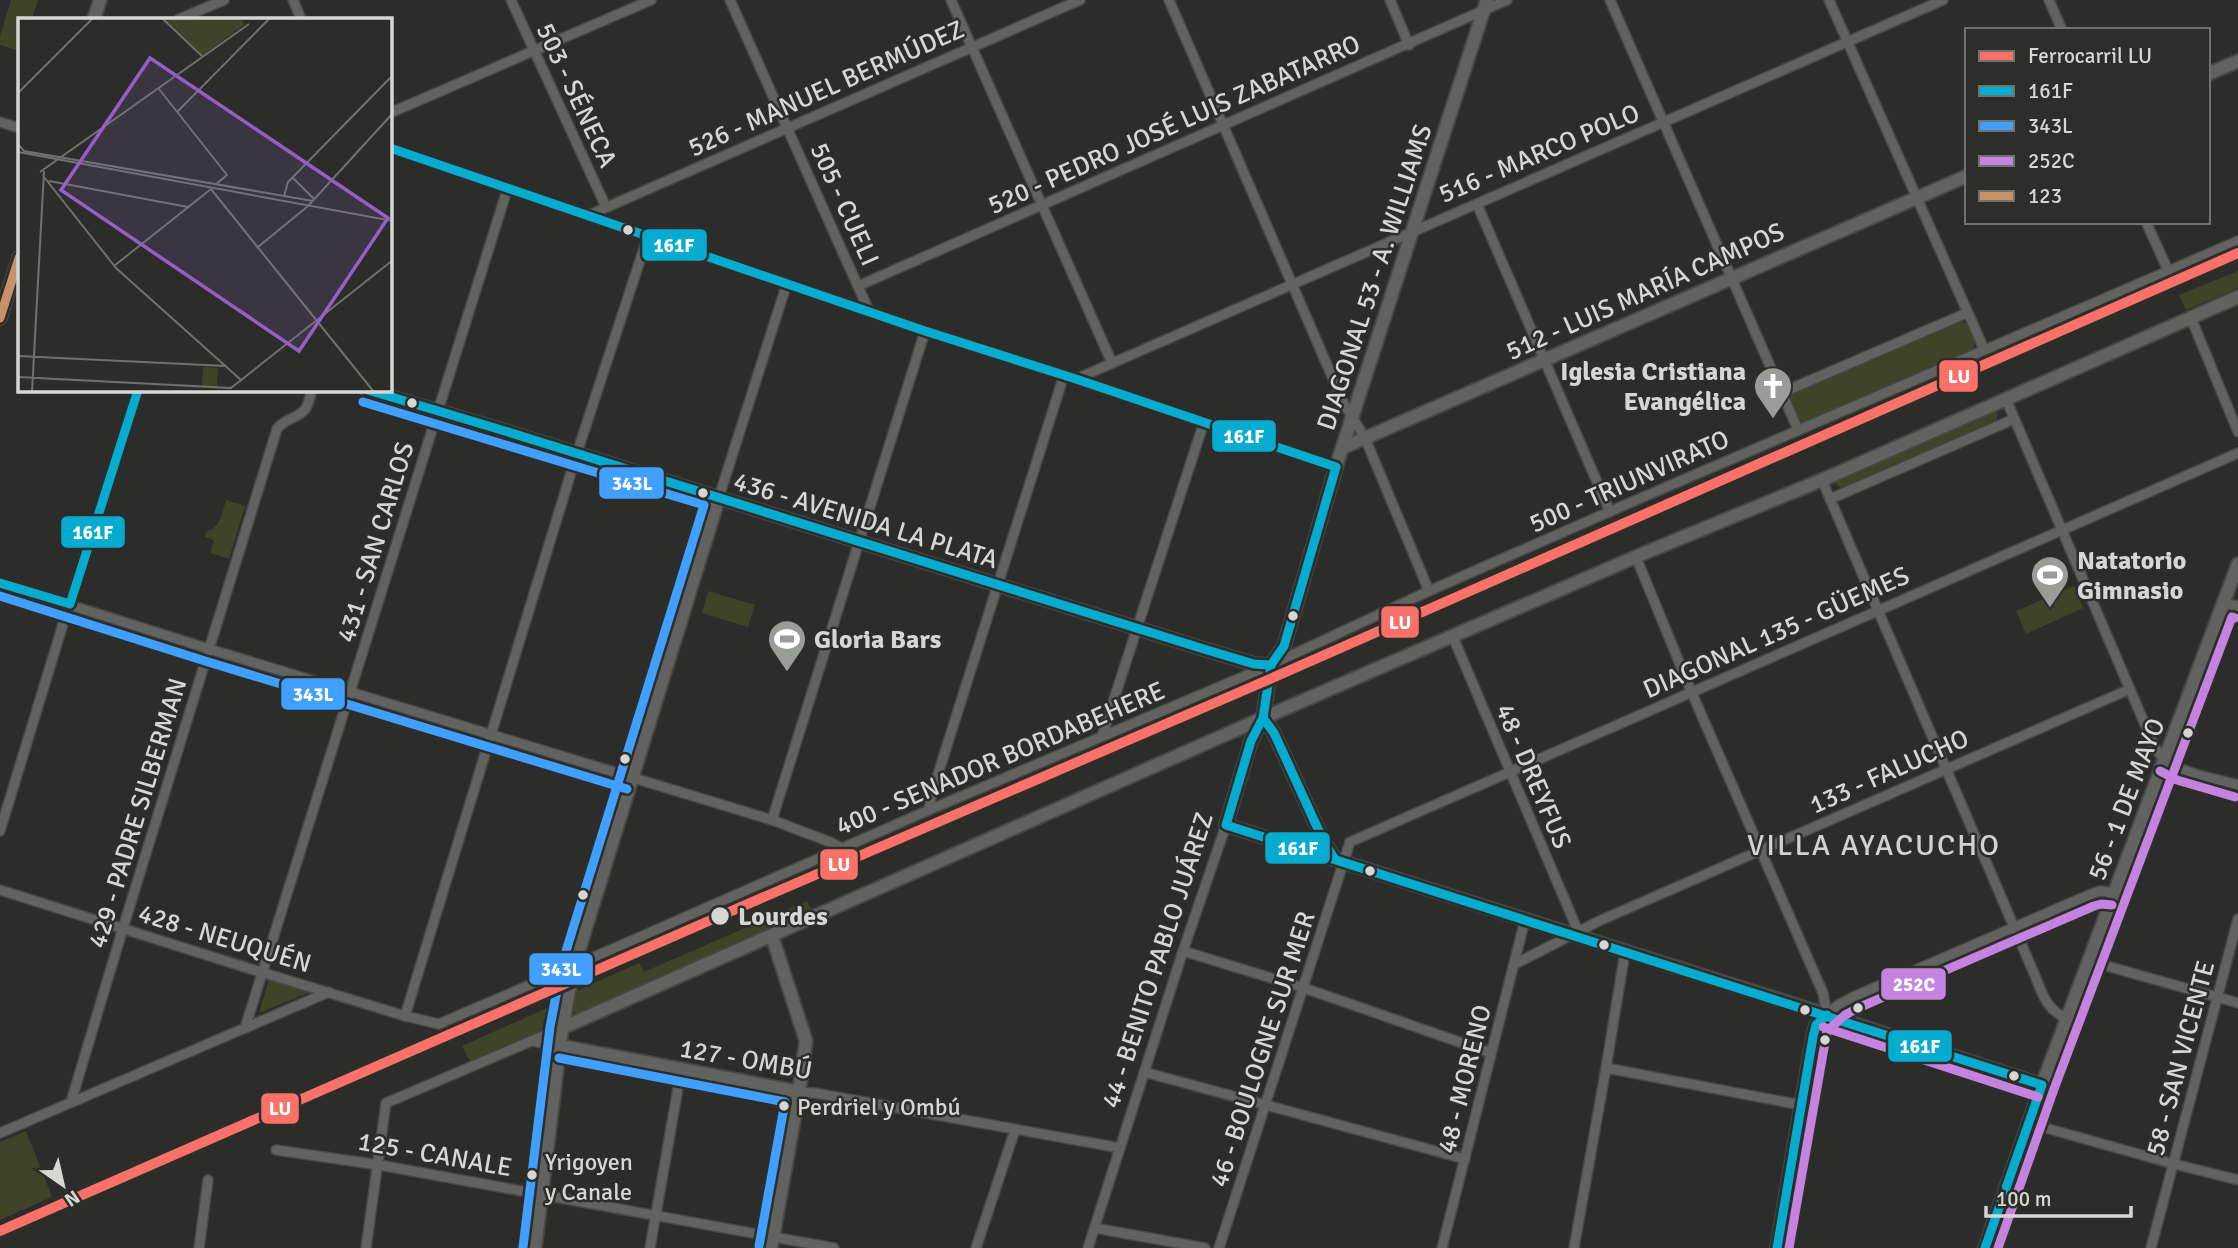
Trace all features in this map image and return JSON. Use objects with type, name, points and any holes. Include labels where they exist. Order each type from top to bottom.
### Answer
[{"type":"street","points":[[94,18],[100,0]]},
{"type":"street","points":[[181,18],[224,0]]},
{"type":"street","points":[[293,0],[302,18]]},
{"type":"street","name":"503 - SÉNECA","points":[[511,0],[606,206]]},
{"type":"street","points":[[392,112],[652,0]]},
{"type":"street","name":"505 - CUELI","points":[[730,0],[869,311]]},
{"type":"street","points":[[951,0],[1112,363]]},
{"type":"street","name":"526 - MANUEL BERMÚDEZ","points":[[589,215],[1080,0]]},
{"type":"street","points":[[1169,0],[1291,285],[1344,404],[1365,438],[1429,591]]},
{"type":"street","points":[[1390,0],[1409,45]]},
{"type":"street","name":"520 - PEDRO JOSÉ LUIS ZABATARRO","points":[[858,286],[1409,45],[1485,5],[1507,0]]},
{"type":"street","points":[[1610,0],[1798,430]]},
{"type":"street","points":[[1829,0],[1984,349]]},
{"type":"street","name":"516 - MARCO POLO","points":[[1076,379],[1943,0]]},
{"type":"street","points":[[2049,0],[2061,28]]},
{"type":"street","name":"DIAGONAL 53 - A. WILLIAMS","points":[[1269,687],[1271,665],[1284,646],[1336,467],[1485,5]]},
{"type":"street","points":[[2210,73],[2238,61]]},
{"type":"street","points":[[0,122],[18,128]]},
{"type":"street","points":[[392,149],[925,331],[1336,467]]},
{"type":"street","name":"512 - LUIS MARÍA CAMPOS","points":[[1342,448],[1965,177]]},
{"type":"street","name":"431 - SAN CARLOS","points":[[245,1028],[508,187]]},
{"type":"street","points":[[1477,204],[1610,512]]},
{"type":"street","points":[[2147,224],[2168,271]]},
{"type":"street","points":[[405,1016],[489,734],[648,236]]},
{"type":"street","name":"500 - TRIUNVIRATO","points":[[1271,665],[1429,591],[2238,240]]},
{"type":"street","points":[[0,318],[18,260]]},
{"type":"street","points":[[535,1248],[562,1028],[574,967],[787,283]]},
{"type":"street","points":[[366,1248],[386,1103],[772,936],[1263,718],[1822,480],[2238,298]]},
{"type":"street","points":[[1781,393],[1967,313]]},
{"type":"street","points":[[2191,318],[2238,432]]},
{"type":"street","points":[[772,820],[925,331]]},
{"type":"street","points":[[929,810],[936,780],[1064,375]]},
{"type":"street","points":[[0,831],[137,392]]},
{"type":"street","name":"429 - PADRE SILBERMAN","points":[[71,1102],[277,429],[280,424],[302,413],[311,392]]},
{"type":"street","name":"436 - AVENIDA LA PLATA","points":[[374,392],[1138,629],[1254,664],[1271,665]]},
{"type":"street","points":[[2006,399],[2155,748],[2166,760],[2181,769],[2238,785]]},
{"type":"street","points":[[1830,499],[2014,419]]},
{"type":"street","points":[[1102,736],[1204,422]]},
{"type":"street","name":"DIAGONAL 135 - GÜEMES","points":[[1340,860],[1348,846],[1357,838],[2238,453]]},
{"type":"street","points":[[1822,480],[2049,1006],[2055,1014],[2067,1019]]},
{"type":"street","points":[[1636,557],[1691,691],[1823,993],[1826,1015]]},
{"type":"street","name":"56 - 1 DE MAYO","points":[[1985,1248],[2042,1085],[2238,564]]},
{"type":"street","points":[[0,583],[772,820],[842,848]]},
{"type":"street","points":[[2224,603],[2238,606]]},
{"type":"street","name":"48 - DREYFUS","points":[[1453,637],[1575,933]]},
{"type":"street","name":"400 - SENADOR BORDABEHERE","points":[[439,1024],[929,810],[1271,665]]},
{"type":"street","name":"44 - BENITO PABLO JUÁREZ","points":[[1088,1248],[1251,741],[1263,718],[1269,687]]},
{"type":"street","name":"133 - FALUCHO","points":[[1515,964],[1575,933],[2130,689]]},
{"type":"street","points":[[1263,718],[1273,733],[1324,842],[1340,860]]},
{"type":"street","points":[[1226,825],[1525,920],[1575,933],[1625,952],[2042,1085]]},
{"type":"street","name":"46 - BOULOGNE SUR MER","points":[[1219,1248],[1304,988],[1340,860]]},
{"type":"street","name":"428 - NEUQUÉN","points":[[0,890],[405,1016],[439,1024]]},
{"type":"street","points":[[1777,1248],[1816,1025],[1838,1005],[1853,996],[2100,891],[2114,893]]},
{"type":"street","name":"58 - SAN VICENTE","points":[[2151,1248],[2238,919]]},
{"type":"street","name":"48 - MORENO","points":[[1442,1248],[1525,920]]},
{"type":"street","points":[[772,936],[806,1041],[773,1242]]},
{"type":"street","points":[[1183,951],[1304,988],[1491,1053]]},
{"type":"street","points":[[1574,1248],[1625,952]]},
{"type":"street","points":[[2089,961],[2238,1003]]},
{"type":"street","points":[[0,1133],[328,992]]},
{"type":"street","name":"127 - OMBÚ","points":[[531,1041],[681,1071],[1120,1148]]},
{"type":"street","points":[[1606,1068],[1801,1105]]},
{"type":"street","points":[[650,1248],[681,1071]]},
{"type":"street","points":[[1144,1072],[1465,1159]]},
{"type":"street","points":[[2028,1123],[2238,1180]]},
{"type":"street","points":[[976,1248],[1015,1130]]},
{"type":"street","name":"125 - CANALE","points":[[276,1150],[379,1165],[655,1215],[773,1242],[834,1248]]},
{"type":"street","points":[[199,1248],[208,1180]]},
{"type":"street","points":[[1095,1228],[1205,1248]]},
{"type":"green space","points":[[11,0],[38,0],[32,18],[18,18],[18,51],[0,45],[0,36]]},
{"type":"green space","points":[[2238,271],[2238,288],[2186,310],[2179,295]]},
{"type":"green space","points":[[1958,321],[1965,323],[1971,332],[1975,343],[1971,352],[1807,423],[1799,419],[1791,401],[1792,392]]},
{"type":"green space","points":[[1993,408],[1997,413],[1997,420],[1841,489],[1834,481]]},
{"type":"green space","points":[[226,500],[245,506],[229,559],[210,553],[214,540],[205,537],[206,532],[218,523]]},
{"type":"green space","name":"Natatorio Gimnasio","points":[[2074,586],[2083,608],[2026,634],[2016,611]]},
{"type":"green space","points":[[708,591],[755,605],[748,627],[702,613]]},
{"type":"green space","points":[[807,901],[813,912],[578,1015],[572,1010],[574,992],[639,963],[644,972]]},
{"type":"green space","points":[[269,980],[310,992],[259,1013]]},
{"type":"green space","points":[[547,1008],[542,1030],[470,1061],[462,1046]]},
{"type":"green space","points":[[26,1131],[52,1197],[0,1220],[0,1142]]},
{"type":"rail line","name":"LU","points":[[0,1231],[1270,679],[2238,253]]},
{"type":"transit line","name":"161F","points":[[392,149],[925,331],[1336,467],[1284,646],[1271,665],[1263,718],[1251,741],[1226,825],[2042,1085],[1985,1248]]},
{"type":"transit line","name":"123","points":[[0,318],[18,261]]},
{"type":"transit line","name":"161F","points":[[0,583],[70,604],[137,392]]},
{"type":"transit line","name":"161F","points":[[375,392],[1207,650],[1254,664],[1271,665]]},
{"type":"transit line","name":"343L","points":[[363,402],[704,505],[562,964],[550,1027],[523,1247]]},
{"type":"transit line","name":"343L","points":[[0,596],[627,789]]},
{"type":"transit line","name":"252C","points":[[1998,1248],[2054,1089],[2232,617],[2235,618]]},
{"type":"transit line","name":"161F","points":[[1263,718],[1274,733],[1334,858]]},
{"type":"transit line","name":"252C","points":[[2160,771],[2177,780],[2235,797]]},
{"type":"transit line","name":"252C","points":[[1789,1248],[1827,1031],[1845,1015],[1858,1008],[2094,906],[2112,905]]},
{"type":"transit line","name":"161F","points":[[1777,1248],[1813,1037],[1816,1025],[1827,1015]]},
{"type":"transit line","name":"252C","points":[[1823,1027],[2038,1097]]},
{"type":"transit line","name":"343L","points":[[559,1058],[785,1102],[759,1246]]},
{"type":"place","name":"Iglesia Cristiana Evangélica","points":[[1773,420]]},
{"type":"place","name":"Natatorio Gimnasio","points":[[2050,609]]},
{"type":"place","name":"Gloria Bars","points":[[787,673]]},
{"type":"place","name":"Lourdes","points":[[720,916]]},
{"type":"place","name":"Perdriel y Ombú","points":[[784,1106]]},
{"type":"place","name":"Yrigoyen y Canale","points":[[532,1175]]},
{"type":"district","name":"VILLA AYACUCHO","points":[[1874,845]]}]
